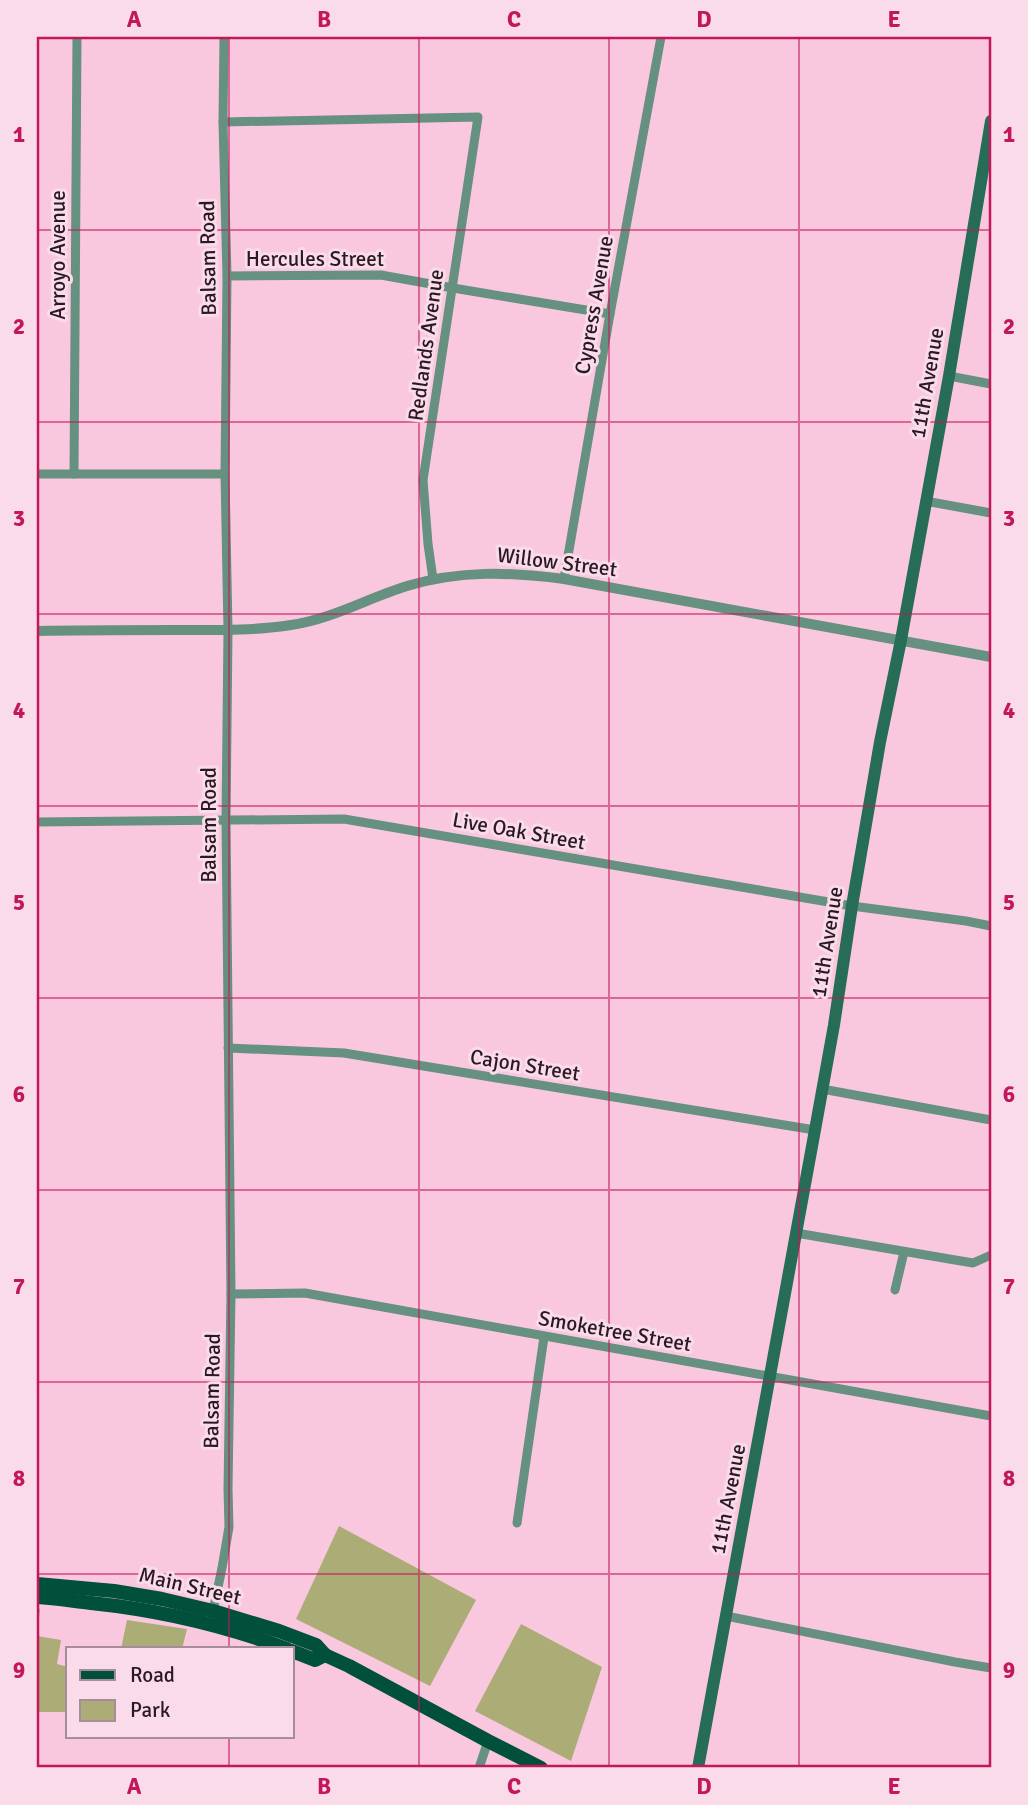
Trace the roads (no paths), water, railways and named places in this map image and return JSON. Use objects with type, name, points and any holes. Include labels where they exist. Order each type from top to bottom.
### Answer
[{"type":"main road","name":"11th Avenue","points":[[698,1768],[834,1025],[878,753],[949,376],[991,121]]},
{"type":"main road","name":"Main Street","points":[[37,1584],[114,1591],[162,1599],[279,1631],[316,1645],[325,1655],[541,1768]]},
{"type":"main road","name":"Main Street","points":[[37,1597],[124,1606],[170,1615],[281,1647]]},
{"type":"main road","points":[[124,1606],[147,1606],[200,1614],[213,1611]]},
{"type":"main road","name":"Main Street","points":[[294,1652],[315,1660],[325,1655]]},
{"type":"street","name":"Arroyo Avenue","points":[[74,474],[77,37]]},
{"type":"street","name":"Balsam Road","points":[[213,1611],[229,1527],[231,1294],[226,821],[228,630],[224,37]]},
{"type":"street","name":"Cypress Avenue","points":[[564,579],[661,37]]},
{"type":"street","name":"Redlands Avenue","points":[[223,122],[478,117],[423,481],[433,579]]},
{"type":"street","name":"Hercules Street","points":[[227,276],[382,275],[610,314]]},
{"type":"street","points":[[949,376],[991,384]]},
{"type":"street","points":[[37,474],[225,474]]},
{"type":"street","points":[[925,501],[991,513]]},
{"type":"street","name":"Willow Street","points":[[37,631],[228,630],[306,623],[406,586],[433,579],[491,572],[564,579],[991,657]]},
{"type":"street","name":"Live Oak Street","points":[[37,822],[344,819],[852,906],[991,926]]},
{"type":"street","name":"Cajon Street","points":[[228,1048],[344,1053],[815,1130]]},
{"type":"street","points":[[822,1090],[991,1120]]},
{"type":"street","points":[[796,1233],[973,1263],[991,1255]]},
{"type":"street","points":[[895,1290],[904,1252]]},
{"type":"street","name":"Smoketree Street","points":[[231,1294],[305,1293],[991,1416]]},
{"type":"street","points":[[517,1523],[544,1337]]},
{"type":"street","points":[[726,1616],[991,1668]]},
{"type":"street","points":[[479,1768],[488,1741]]}]
